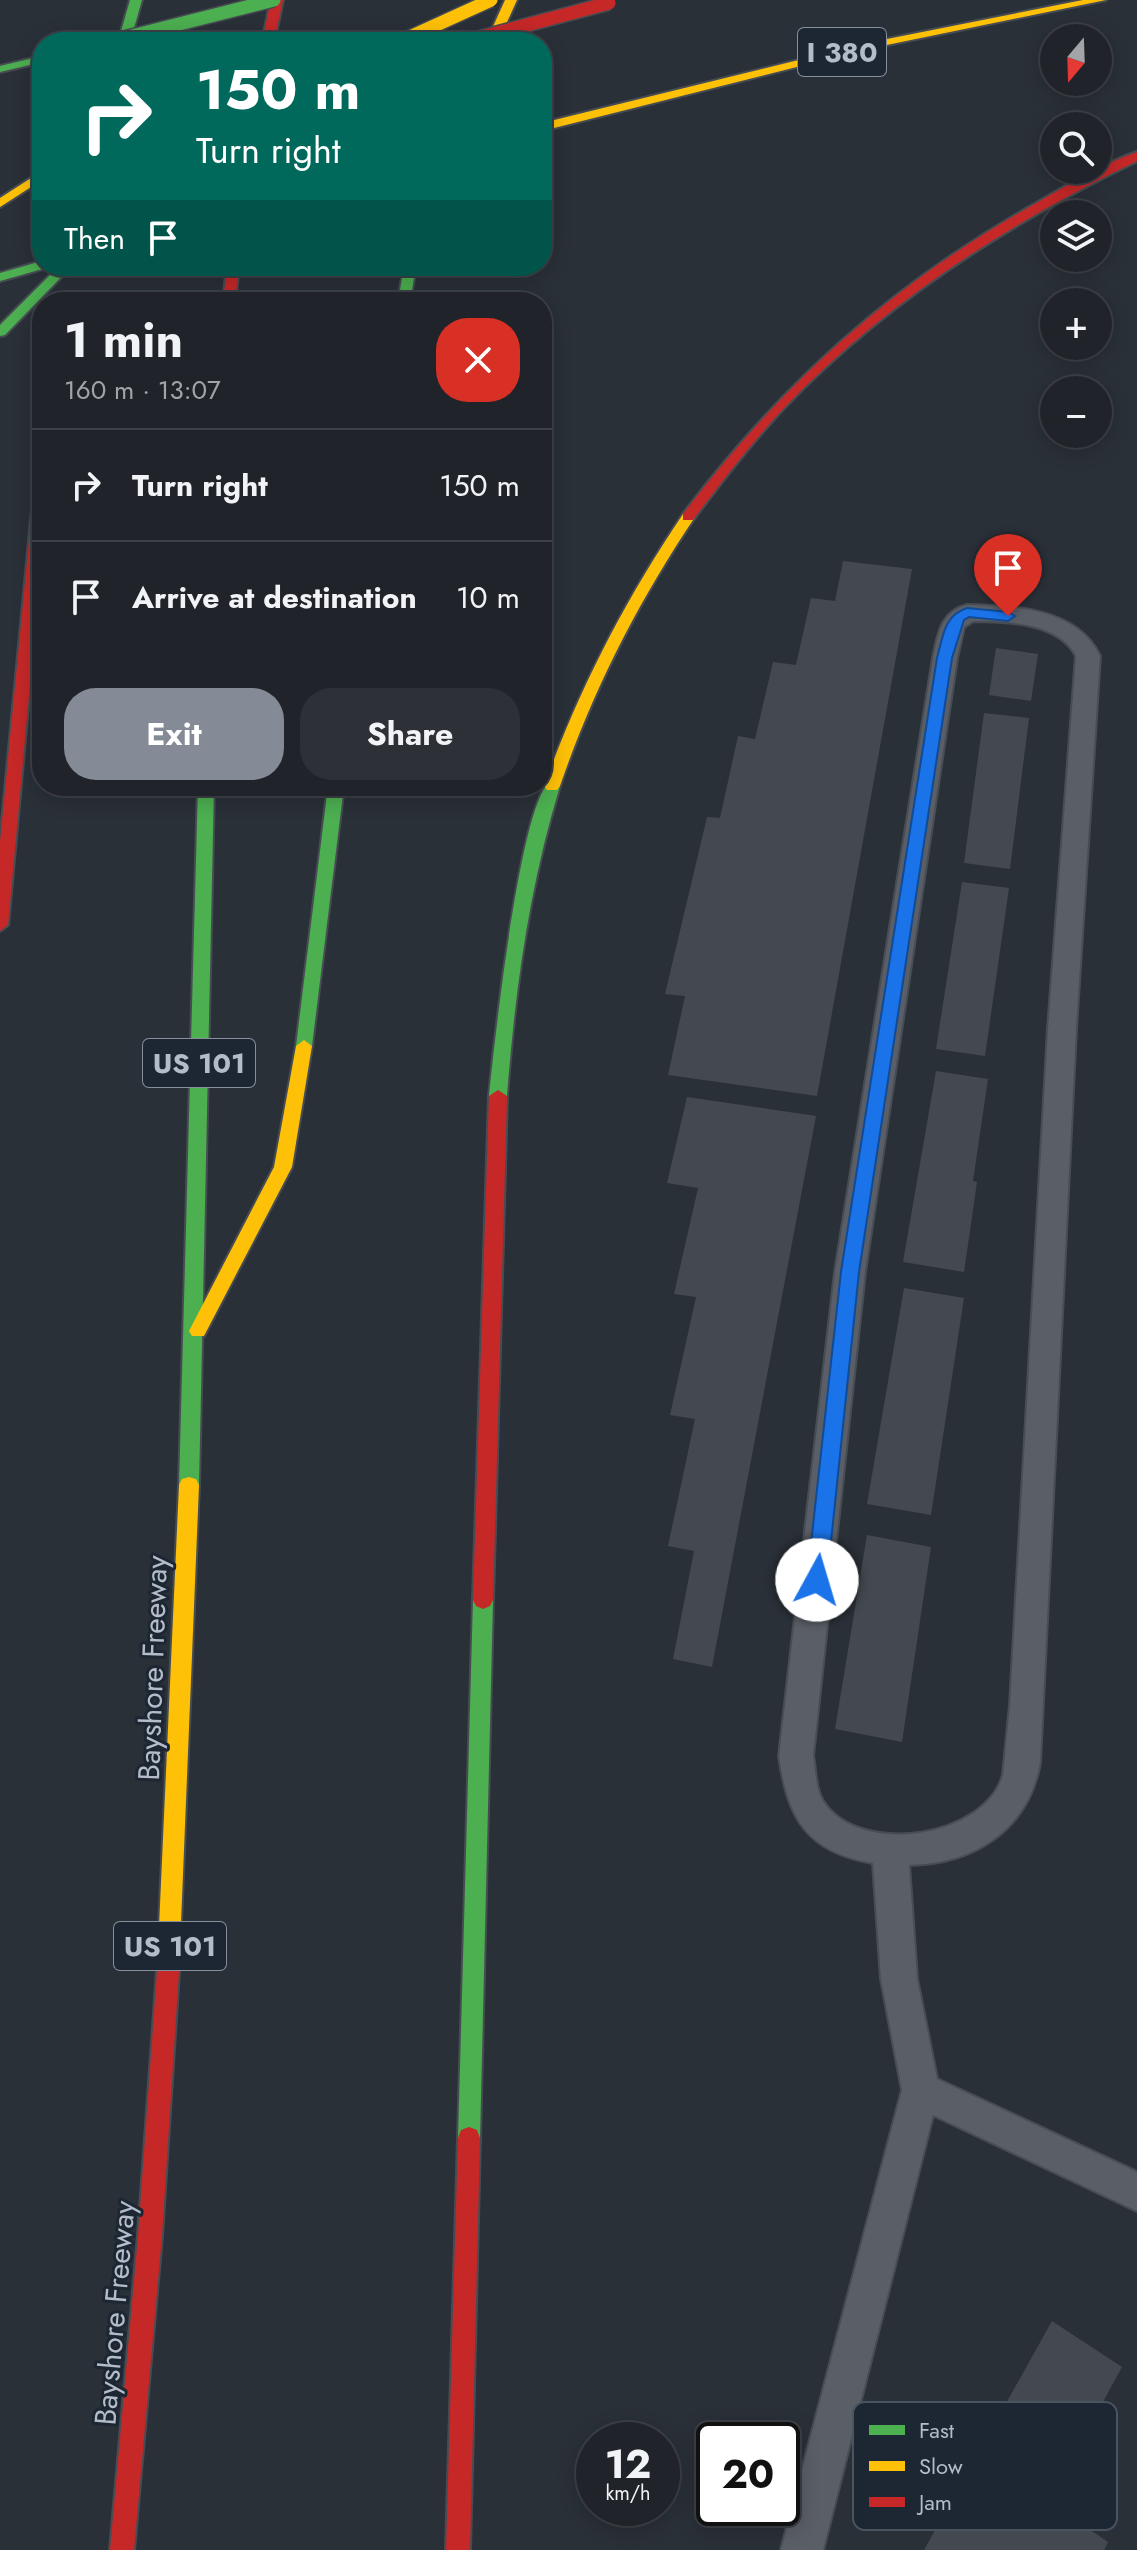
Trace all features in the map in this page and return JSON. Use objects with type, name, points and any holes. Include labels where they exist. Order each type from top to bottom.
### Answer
[{"type":"highway","points":[[127,32],[136,0]]},
{"type":"highway","points":[[225,32],[262,0]]},
{"type":"highway","points":[[148,32],[276,0],[270,32]]},
{"type":"highway","points":[[468,32],[480,0]]},
{"type":"highway","points":[[421,32],[491,0]]},
{"type":"highway","points":[[497,32],[511,0]]},
{"type":"highway","name":"I 380","points":[[552,124],[872,45],[1100,0]]},
{"type":"highway","points":[[502,32],[617,2]]},
{"type":"highway","points":[[0,69],[32,61]]},
{"type":"highway","points":[[552,790],[570,736],[606,654],[652,570],[700,500],[754,433],[809,375],[878,314],[956,257],[1039,207],[1137,156]]},
{"type":"highway","points":[[0,203],[32,182]]},
{"type":"highway","points":[[0,268],[32,260]]},
{"type":"highway","points":[[0,277],[32,268]]},
{"type":"highway","points":[[40,292],[56,276]]},
{"type":"highway","points":[[71,290],[74,276]]},
{"type":"highway","points":[[0,332],[32,300]]},
{"type":"highway","points":[[0,925],[32,585]]},
{"type":"highway","name":"Bayshore Freeway","points":[[122,2550],[161,2099],[171,1931],[193,1341],[206,796]]},
{"type":"highway","points":[[193,1341],[283,1167],[305,1040],[335,796]]},
{"type":"highway","points":[[458,2550],[496,1122],[506,987],[522,893],[550,796]]},
{"type":"lane","points":[[967,613],[986,613],[1063,627],[1080,639],[1088,656],[1062,1029],[1027,1705],[1019,1780],[1012,1798],[987,1827],[964,1840],[935,1847],[890,1850],[845,1838],[817,1821],[803,1802],[796,1756],[850,1272],[945,658],[953,624],[959,617],[967,613]]},
{"type":"lane","points":[[802,2550],[921,2090],[899,1979],[890,1850]]},
{"type":"lane","points":[[921,2090],[1137,2192]]},
{"type":"building","points":[[843,561],[912,569],[817,1096],[668,1075],[685,996],[665,994],[707,817],[720,818],[738,736],[755,739],[773,662],[796,665],[811,598],[835,601]]},
{"type":"building","points":[[996,648],[1038,654],[1031,701],[989,695]]},
{"type":"building","points":[[984,713],[1029,718],[1010,869],[964,863]]},
{"type":"building","points":[[962,882],[1009,888],[985,1056],[936,1049]]},
{"type":"building","points":[[936,1071],[988,1079],[964,1272],[903,1262]]},
{"type":"building","points":[[687,1097],[816,1116],[712,1667],[673,1659],[694,1551],[668,1546],[695,1419],[670,1415],[696,1297],[674,1294],[698,1188],[667,1183]]},
{"type":"building","points":[[904,1288],[964,1298],[931,1515],[867,1504]]},
{"type":"building","points":[[867,1535],[931,1547],[902,1742],[835,1729]]},
{"type":"building","points":[[1052,2321],[1122,2367],[1103,2402],[1007,2402]]},
{"type":"building","points":[[935,2530],[1090,2530],[1108,2542],[1104,2550],[924,2550]]},
{"type":"traffic: fast","points":[[127,32],[136,0]]},
{"type":"traffic: fast","points":[[148,32],[274,0]]},
{"type":"traffic: fast","points":[[0,69],[32,61]]},
{"type":"traffic: fast","points":[[0,277],[32,268]]},
{"type":"traffic: fast","points":[[40,292],[56,276]]},
{"type":"traffic: fast","points":[[406,292],[408,276]]},
{"type":"traffic: fast","points":[[0,332],[32,300]]},
{"type":"traffic: fast","points":[[189,1485],[206,796]]},
{"type":"traffic: fast","points":[[304,1046],[335,796]]},
{"type":"traffic: fast","points":[[498,1096],[516,939],[531,862],[549,796]]},
{"type":"traffic: fast","points":[[469,2138],[483,1600]]},
{"type":"traffic: slow","points":[[421,32],[491,0]]},
{"type":"traffic: slow","points":[[497,32],[511,0]]},
{"type":"traffic: slow","points":[[552,125],[872,45],[1100,0]]},
{"type":"traffic: slow","points":[[0,203],[32,182]]},
{"type":"traffic: slow","points":[[552,786],[579,715],[610,647],[688,517]]},
{"type":"traffic: slow","points":[[198,1331],[283,1167],[304,1046]]},
{"type":"traffic: slow","points":[[168,1971],[189,1485]]},
{"type":"traffic: jam","points":[[270,32],[277,0]]},
{"type":"traffic: jam","points":[[500,32],[609,3]]},
{"type":"traffic: jam","points":[[688,517],[732,459],[780,405],[832,354],[888,307],[947,263],[1008,224],[1137,156]]},
{"type":"traffic: jam","points":[[230,292],[232,276]]},
{"type":"traffic: jam","points":[[0,925],[32,585]]},
{"type":"traffic: jam","points":[[483,1600],[498,1096]]},
{"type":"traffic: jam","points":[[122,2550],[150,2236],[168,1971]]},
{"type":"traffic: jam","points":[[458,2550],[469,2138]]},
{"type":"route","points":[[817,1580],[850,1272],[945,658],[953,624],[959,617],[967,613],[1008,616]]}]
